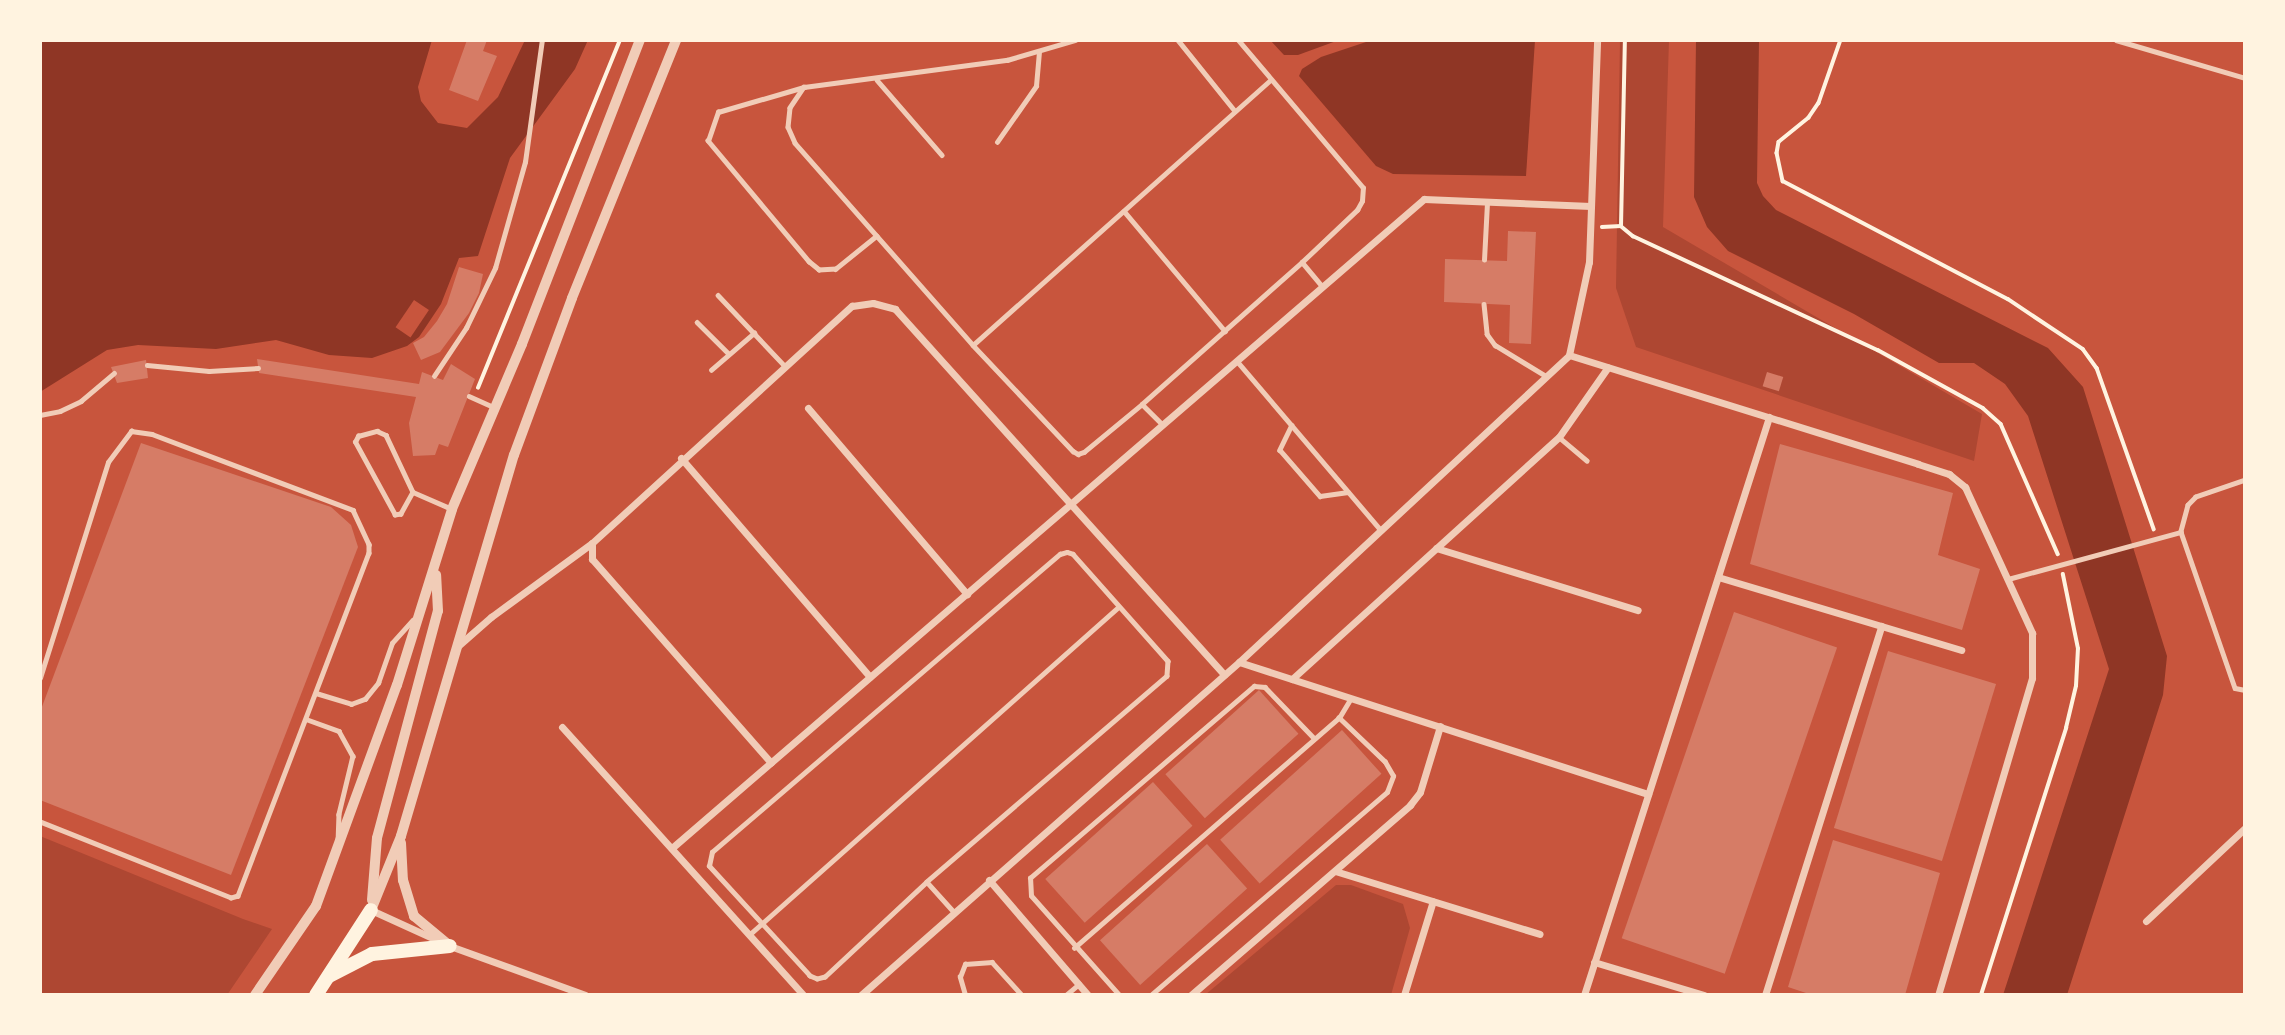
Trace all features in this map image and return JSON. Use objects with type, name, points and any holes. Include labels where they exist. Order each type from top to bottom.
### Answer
[{"type":"highway","points":[[316,995],[371,910]]},
{"type":"highway","points":[[329,975],[372,954],[450,946]]},
{"type":"street","points":[[256,995],[316,906],[420,616],[452,509],[640,40]]},
{"type":"street","points":[[371,910],[401,836],[514,455],[572,298],[676,40]]},
{"type":"street","points":[[861,995],[1239,662],[1569,355],[1590,261],[1597,40]]},
{"type":"street","points":[[673,847],[1424,199],[1591,206]]},
{"type":"street","points":[[456,648],[491,617],[592,543],[681,458],[852,306],[873,303],[895,309],[1224,675]]},
{"type":"street","points":[[1569,355],[1949,474],[1965,487],[2032,633],[2032,678],[1938,995]]},
{"type":"street","points":[[1292,679],[1559,437],[1608,367]]},
{"type":"street","points":[[808,408],[967,594]]},
{"type":"street","points":[[1584,995],[1769,417]]},
{"type":"street","points":[[681,458],[870,677]]},
{"type":"street","points":[[592,543],[592,559],[771,763]]},
{"type":"street","points":[[1436,548],[1638,610]]},
{"type":"street","points":[[371,910],[377,838],[438,611],[435,567]]},
{"type":"street","points":[[1718,577],[1961,650]]},
{"type":"street","points":[[1765,995],[1881,626]]},
{"type":"street","points":[[1239,662],[1648,794]]},
{"type":"street","points":[[1191,995],[1410,805],[1420,792],[1440,726]]},
{"type":"street","points":[[562,727],[673,847],[803,995]]},
{"type":"street","points":[[2146,921],[2245,828]]},
{"type":"street","points":[[401,836],[402,880],[414,916],[450,946]]},
{"type":"street","points":[[1335,871],[1540,934]]},
{"type":"street","points":[[989,880],[1088,995]]},
{"type":"street","points":[[1405,995],[1433,901]]},
{"type":"street","points":[[371,910],[450,946],[585,995]]},
{"type":"street","points":[[1594,962],[1704,995]]},
{"type":"lane","points":[[434,376],[466,327],[495,268],[525,162],[542,40]]},
{"type":"lane","points":[[877,236],[836,269],[819,270],[808,262],[708,141],[718,112],[804,87],[971,66],[1039,52],[1075,40]]},
{"type":"lane","points":[[1178,40],[1235,111]]},
{"type":"lane","points":[[804,87],[790,108],[788,127],[795,143],[973,345],[1078,454],[1142,404],[1225,331],[1357,210],[1362,201],[1363,188],[1269,81],[1238,40]]},
{"type":"lane","points":[[2116,40],[2245,78]]},
{"type":"lane","points":[[2144,49],[2147,40]]},
{"type":"lane","points":[[997,142],[1036,86],[1039,52]]},
{"type":"lane","points":[[876,79],[942,155]]},
{"type":"lane","points":[[973,345],[1269,81]]},
{"type":"lane","points":[[1484,260],[1487,201]]},
{"type":"lane","points":[[1124,211],[1225,331]]},
{"type":"lane","points":[[1302,262],[1323,286]]},
{"type":"lane","points":[[718,295],[785,366]]},
{"type":"lane","points":[[1484,304],[1487,334],[1495,345],[1547,376]]},
{"type":"lane","points":[[697,322],[729,354]]},
{"type":"lane","points":[[711,369],[754,333]]},
{"type":"lane","points":[[1237,360],[1381,530]]},
{"type":"lane","points":[[147,365],[209,371],[258,368]]},
{"type":"lane","points":[[40,415],[60,411],[81,401],[114,373]]},
{"type":"lane","points":[[471,398],[495,407]]},
{"type":"lane","points":[[1142,404],[1163,425]]},
{"type":"lane","points":[[1292,425],[1280,450],[1320,496],[1349,492]]},
{"type":"lane","points":[[413,492],[401,514],[395,515],[355,438],[377,431],[386,435],[413,492],[452,509]]},
{"type":"lane","points":[[40,678],[108,462],[131,432],[152,434],[353,510],[369,544],[369,553],[238,897],[231,898],[40,822]]},
{"type":"lane","points":[[1559,437],[1587,460]]},
{"type":"lane","points":[[2245,480],[2196,497],[2189,505],[2181,532],[2235,688],[2245,690]]},
{"type":"lane","points":[[2008,579],[2181,532]]},
{"type":"lane","points":[[1060,554],[1073,554],[1168,661],[1167,676],[927,882],[825,977],[817,979],[810,976],[709,866],[712,852],[1060,554]]},
{"type":"lane","points":[[749,935],[1119,607]]},
{"type":"lane","points":[[316,693],[351,704],[365,699],[378,682],[392,643],[404,627],[420,616]]},
{"type":"lane","points":[[1118,995],[1031,896],[1030,878],[1254,686],[1265,687],[1314,738]]},
{"type":"lane","points":[[1074,948],[1339,718],[1351,698]]},
{"type":"lane","points":[[1151,995],[1387,792],[1393,776],[1385,762],[1339,718]]},
{"type":"lane","points":[[306,719],[339,731],[353,756],[338,822],[340,843]]},
{"type":"lane","points":[[927,882],[954,912]]},
{"type":"lane","points":[[965,995],[960,976],[965,964],[992,962],[1022,995]]},
{"type":"lane","points":[[1066,995],[1079,984]]},
{"type":"path","points":[[471,398],[620,40]]},
{"type":"path","points":[[1621,226],[1625,40]]},
{"type":"path","points":[[1841,40],[1819,103],[1809,118],[1779,142],[1776,153],[1783,181],[2008,299],[2083,349],[2097,368],[2155,538]]},
{"type":"path","points":[[1591,227],[1621,226],[1633,236],[1878,350],[1983,408],[2001,424],[2059,558]]},
{"type":"path","points":[[1981,995],[2066,728],[2076,686],[2077,649],[2062,570]]},
{"type":"shaded area","points":[[40,40],[432,40],[418,87],[421,101],[438,123],[467,128],[498,97],[525,40],[588,40],[575,69],[510,158],[478,256],[459,258],[441,304],[419,337],[407,346],[372,358],[329,355],[276,340],[216,349],[138,345],[107,350],[40,392]]},
{"type":"shaded area","points":[[1270,40],[1339,40],[1298,55],[1284,55]]},
{"type":"shaded area","points":[[1372,40],[1535,40],[1526,176],[1393,174],[1376,166],[1299,76],[1302,69],[1321,57]]},
{"type":"shaded area","points":[[1620,40],[1669,40],[1663,227],[1982,414],[1974,461],[1636,347],[1616,288]]},
{"type":"shaded area","points":[[1696,40],[1759,40],[1757,183],[1763,196],[1776,210],[2048,348],[2083,387],[2167,656],[2163,695],[2067,995],[2003,995],[2109,669],[2028,416],[2005,384],[1974,363],[1939,363],[1854,314],[1728,251],[1707,227],[1694,197]]},
{"type":"shaded area","points":[[40,836],[272,929],[227,995],[40,995]]},
{"type":"shaded area","points":[[1336,885],[1351,885],[1403,904],[1410,928],[1391,995],[1205,995]]},
{"type":"pier","points":[[414,300],[429,310],[410,337],[396,327]]},
{"type":"building","points":[[467,40],[487,40],[483,51],[497,56],[478,101],[449,90]]},
{"type":"building","points":[[1508,231],[1536,232],[1531,344],[1509,343],[1510,305],[1444,302],[1445,259],[1507,261]]},
{"type":"building","points":[[459,267],[483,274],[479,293],[469,313],[440,352],[421,360],[413,343],[424,337],[437,321],[447,304]]},
{"type":"building","points":[[257,359],[419,384],[422,372],[443,380],[451,364],[475,379],[448,447],[439,444],[435,455],[413,456],[409,423],[416,397],[259,373]]},
{"type":"building","points":[[146,360],[148,378],[117,383],[111,367]]},
{"type":"building","points":[[1767,372],[1783,377],[1779,391],[1763,386]]},
{"type":"building","points":[[141,443],[331,507],[351,525],[358,547],[231,875],[40,800],[40,712]]},
{"type":"building","points":[[1780,444],[1953,493],[1938,555],[1980,569],[1962,630],[1750,564]]},
{"type":"building","points":[[1734,612],[1837,647],[1725,974],[1622,938]]},
{"type":"building","points":[[1888,651],[1996,684],[1942,861],[1834,828]]},
{"type":"building","points":[[1259,690],[1298,734],[1205,818],[1165,774]]},
{"type":"building","points":[[1342,730],[1381,774],[1260,884],[1220,840]]},
{"type":"building","points":[[1153,782],[1192,826],[1085,923],[1045,879]]},
{"type":"building","points":[[1833,840],[1940,873],[1905,995],[1812,995],[1788,987]]},
{"type":"building","points":[[1207,844],[1247,889],[1140,985],[1100,940]]}]
